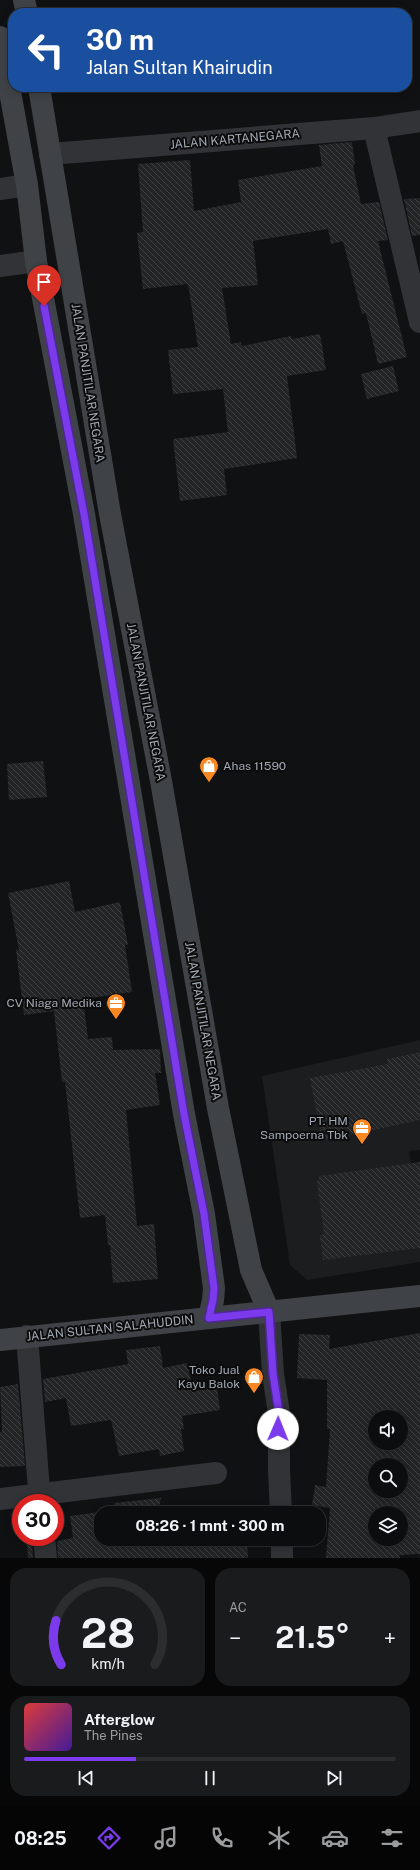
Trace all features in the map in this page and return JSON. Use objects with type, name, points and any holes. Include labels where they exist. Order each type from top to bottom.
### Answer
[{"type":"main road","points":[[0,37],[8,81]]},
{"type":"main road","points":[[10,92],[27,185],[36,261],[84,514],[184,1114],[204,1214],[214,1288],[209,1318]]},
{"type":"main road","name":"JALAN PANJITILAR NEGARA","points":[[40,92],[110,514],[161,781],[218,1108],[251,1270],[269,1312]]},
{"type":"main road","name":"JALAN SULTAN SALAHUDDIN","points":[[0,1340],[420,1296]]},
{"type":"street","name":"JALAN KARTANEGARA","points":[[50,154],[374,128],[420,121]]},
{"type":"street","points":[[374,128],[420,322]]},
{"type":"street","points":[[0,189],[27,185]]},
{"type":"street","points":[[0,266],[36,261]]},
{"type":"street","points":[[269,1312],[273,1374],[279,1413],[278,1470],[281,1506]]},
{"type":"street","points":[[27,1336],[39,1494]]},
{"type":"street","points":[[64,1495],[216,1473]]},
{"type":"street","points":[[0,1499],[12,1499]]},
{"type":"street","points":[[45,1546],[46,1558]]},
{"type":"street","points":[[282,1546],[282,1558]]},
{"type":"shaded area","points":[[420,1040],[420,1150],[409,1151],[420,1227],[420,1262],[307,1280],[290,1265],[262,1076]]},
{"type":"building","points":[[352,142],[355,165],[353,165],[361,204],[379,202],[388,240],[378,241],[407,357],[378,364],[366,313],[362,314],[343,241],[331,244],[328,229],[253,241],[258,285],[222,288],[231,344],[241,342],[242,346],[291,336],[292,339],[320,334],[326,370],[287,376],[297,458],[224,469],[227,495],[180,501],[173,439],[228,432],[223,389],[173,394],[168,350],[198,347],[188,284],[143,289],[137,233],[143,232],[138,164],[190,160],[194,211],[241,202],[238,180],[322,166],[319,145]]},
{"type":"building","points":[[420,198],[420,235],[412,236],[404,199]]},
{"type":"building","points":[[393,366],[399,391],[367,399],[361,374]]},
{"type":"building","points":[[43,761],[47,797],[9,800],[7,764]]},
{"type":"building","points":[[69,881],[75,912],[120,902],[128,945],[125,945],[132,992],[83,999],[88,1039],[112,1037],[113,1050],[160,1049],[161,1073],[155,1073],[160,1105],[126,1110],[137,1226],[154,1224],[158,1279],[113,1283],[110,1245],[108,1245],[105,1215],[80,1218],[65,1082],[62,1082],[54,1011],[24,1015],[16,950],[19,950],[8,893]]},
{"type":"building","points":[[420,1052],[420,1120],[322,1141],[310,1078],[388,1064],[387,1059]]},
{"type":"building","points":[[420,1162],[420,1248],[323,1260],[320,1235],[324,1234],[317,1181],[319,1181],[319,1176]]},
{"type":"building","points":[[420,1333],[420,1554],[399,1555],[400,1558],[326,1558],[330,1508],[326,1506],[312,1505],[315,1485],[326,1487],[330,1429],[327,1429],[327,1380],[297,1378],[299,1334],[330,1335],[329,1349]]},
{"type":"building","points":[[160,1346],[163,1368],[187,1363],[193,1391],[217,1388],[220,1410],[182,1416],[184,1429],[181,1429],[184,1451],[160,1456],[159,1449],[119,1456],[111,1420],[71,1426],[66,1398],[45,1402],[43,1379],[128,1364],[126,1350]]},
{"type":"building","points":[[18,1384],[25,1466],[0,1467],[0,1432],[2,1432],[0,1387]]},
{"type":"building","points":[[161,1498],[159,1506],[114,1506],[114,1503]]},
{"type":"building","points":[[94,1513],[94,1546],[247,1546],[248,1558],[58,1558],[57,1546],[64,1546],[64,1540],[73,1538],[70,1516]]},
{"type":"building","points":[[27,1546],[32,1546],[33,1558],[28,1558]]},
{"type":"place","name":"Ahas 11590","points":[[209,783]]},
{"type":"place","name":"CV Niaga Medika","points":[[116,1020]]},
{"type":"place","name":"PT. HM Sampoerna Tbk","points":[[362,1145]]},
{"type":"place","name":"Toko Jual Kayu Balok","points":[[254,1394]]},
{"type":"route","points":[[44,306],[84,514],[184,1114],[204,1214],[214,1288],[209,1318],[269,1312],[273,1374],[279,1413],[278,1429]]}]
